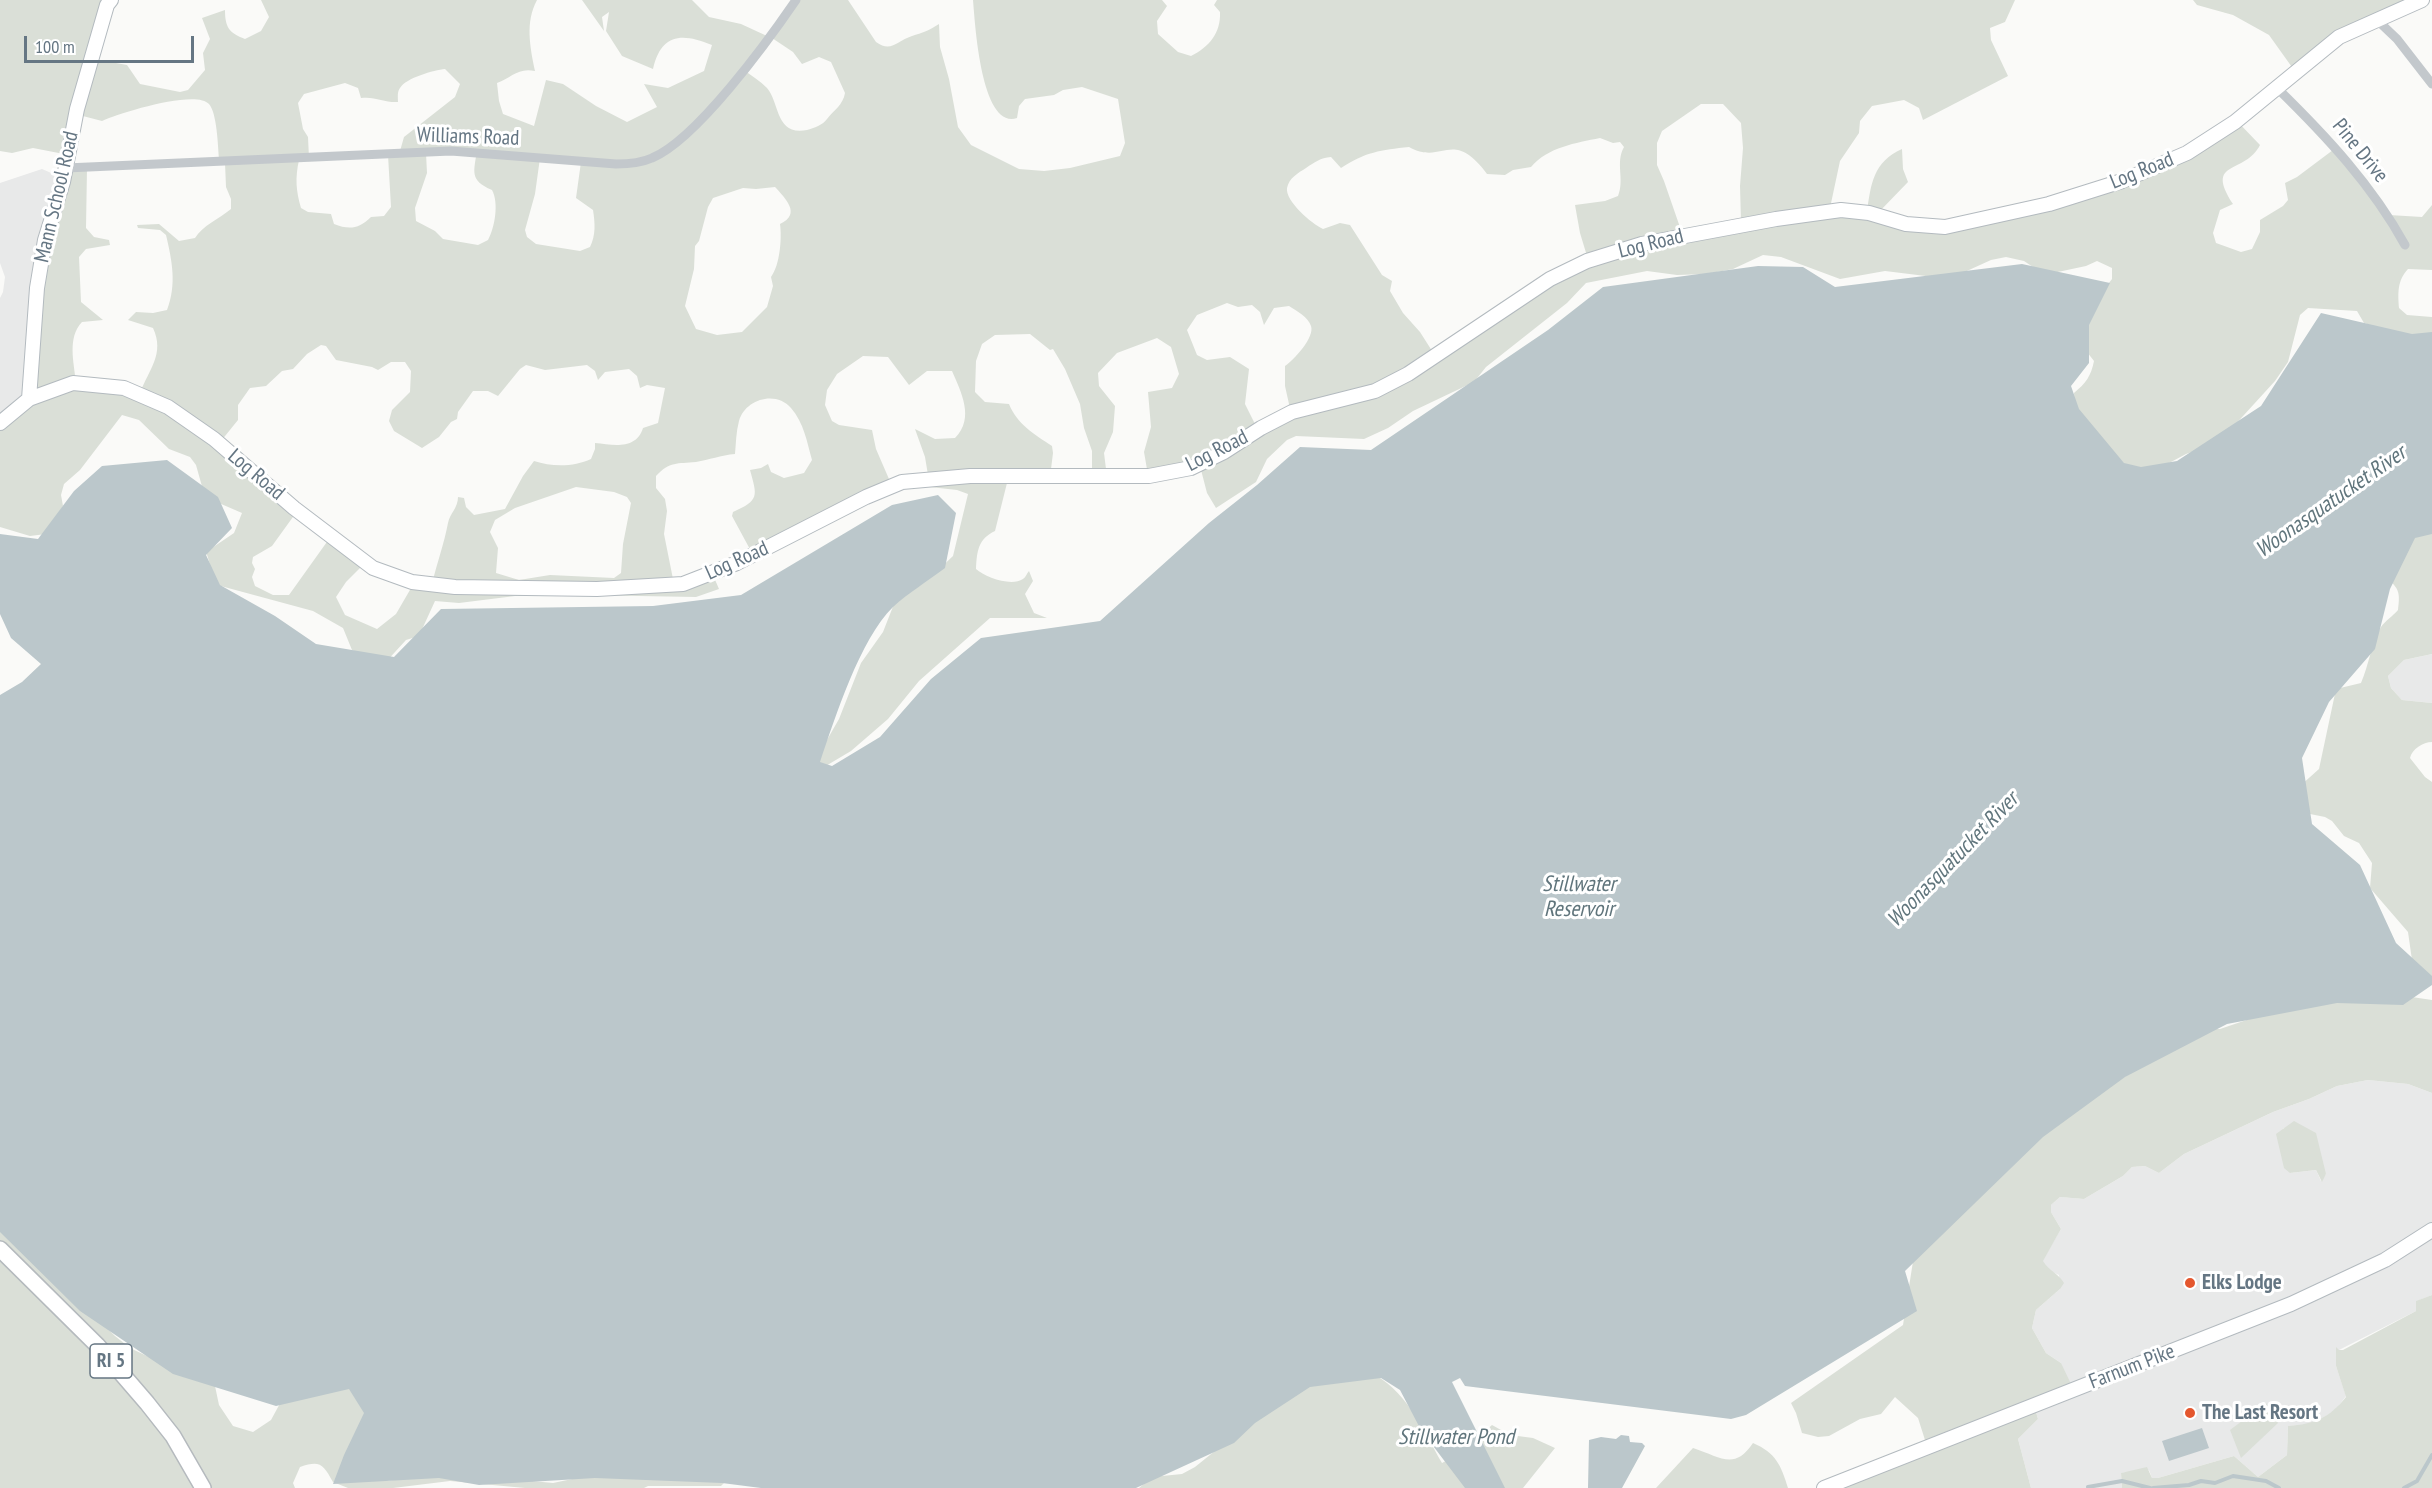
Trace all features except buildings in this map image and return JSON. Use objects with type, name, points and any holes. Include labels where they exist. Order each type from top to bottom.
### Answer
[{"type":"main road","name":"RI 5","points":[[0,1249],[97,1345],[173,1436],[203,1488]]},
{"type":"street","name":"Mann School Road","points":[[29,399],[37,288],[45,240],[66,168],[77,109],[111,0]]},
{"type":"street","name":"Williams Road","points":[[66,168],[451,151],[616,164],[638,162],[653,158],[685,136],[734,80],[796,0]]},
{"type":"street","name":"Log Road","points":[[0,423],[29,399],[73,383],[124,388],[168,407],[214,439],[373,568],[412,582],[455,586],[597,589],[683,584],[736,563],[866,497],[902,482],[970,476],[1149,476],[1191,468],[1224,452],[1261,428],[1292,412],[1339,402],[1375,391],[1408,374],[1550,279],[1587,261],[1642,244],[1765,221],[1841,210],[1869,213],[1906,224],[1945,227],[2049,204],[2122,181],[2187,153],[2235,122],[2338,37],[2422,0]]},
{"type":"street","points":[[2377,20],[2397,39],[2432,84]]},
{"type":"street","name":"Pine Drive","points":[[2278,88],[2357,172],[2405,244]]},
{"type":"street","name":"Farnum Pike","points":[[1824,1488],[2291,1304],[2385,1260],[2432,1230]]},
{"type":"shaded area","points":[[0,0],[113,0],[94,59],[127,65],[140,84],[180,92],[188,90],[205,70],[203,53],[210,39],[202,18],[225,10],[229,29],[245,39],[261,31],[269,17],[261,0],[537,0],[530,26],[530,44],[535,71],[524,70],[497,83],[503,114],[534,126],[546,80],[563,84],[596,106],[627,122],[657,107],[644,84],[668,88],[704,71],[712,45],[691,38],[674,39],[667,43],[661,49],[653,69],[622,56],[606,31],[609,12],[602,17],[604,31],[582,0],[692,0],[709,17],[741,24],[767,36],[745,71],[767,88],[784,123],[797,131],[807,130],[823,123],[840,104],[845,93],[831,62],[819,57],[802,64],[793,52],[772,38],[794,0],[848,0],[876,42],[881,45],[894,45],[939,24],[940,47],[958,127],[971,145],[1019,169],[1044,171],[1070,168],[1120,156],[1125,143],[1118,99],[1082,87],[1063,90],[1054,95],[1025,99],[1019,106],[1017,118],[1005,117],[995,108],[982,72],[973,0],[1162,0],[1167,6],[1157,21],[1158,34],[1178,52],[1191,56],[1208,44],[1216,33],[1220,20],[1220,12],[1214,5],[1217,0],[2015,0],[2005,22],[1990,28],[1991,40],[2008,76],[1923,120],[1919,108],[1904,100],[1872,106],[1860,121],[1859,133],[1840,161],[1830,208],[1867,212],[1872,183],[1879,167],[1892,154],[1902,149],[1903,169],[1908,182],[1878,213],[1938,225],[2051,201],[2191,147],[2235,119],[2260,145],[2245,161],[2225,173],[2223,180],[2225,190],[2233,204],[2220,210],[2213,233],[2216,243],[2241,252],[2252,249],[2260,232],[2260,220],[2283,206],[2288,200],[2285,183],[2297,177],[2337,147],[2389,215],[2422,217],[2432,205],[2432,270],[2408,269],[2400,283],[2398,297],[2399,308],[2407,315],[2432,317],[2432,345],[2364,323],[2357,311],[2308,308],[2300,315],[2288,362],[2275,381],[2223,438],[2210,446],[2186,454],[2139,479],[2075,413],[2074,393],[2087,379],[2094,361],[2087,352],[2088,310],[2112,279],[2112,268],[2097,261],[2086,266],[2053,273],[2036,269],[2024,261],[2006,257],[1991,260],[1958,275],[1942,278],[1885,271],[1840,279],[1781,257],[1763,255],[1733,269],[1706,274],[1677,275],[1647,271],[1586,283],[1567,303],[1486,367],[1474,382],[1413,411],[1388,428],[1364,439],[1296,436],[1287,440],[1267,459],[1256,482],[1216,508],[1207,493],[1200,466],[1148,475],[1144,452],[1151,427],[1148,392],[1172,388],[1179,374],[1171,347],[1157,338],[1117,353],[1098,373],[1099,386],[1115,406],[1113,432],[1104,453],[1107,477],[1092,477],[1092,451],[1084,428],[1080,404],[1065,369],[1053,349],[1050,350],[1030,334],[995,335],[982,344],[976,361],[975,392],[985,402],[1009,404],[1021,423],[1052,446],[1053,453],[1050,477],[1008,479],[995,531],[985,538],[980,546],[976,569],[992,578],[1012,582],[1023,579],[1029,571],[1033,581],[1025,594],[1034,613],[1047,618],[990,618],[919,681],[888,719],[851,751],[819,770],[812,766],[839,719],[861,663],[883,632],[894,604],[932,576],[953,556],[968,494],[957,490],[930,487],[925,457],[915,429],[935,439],[955,438],[961,430],[965,414],[964,405],[952,371],[927,371],[909,385],[888,357],[863,356],[837,374],[827,390],[825,405],[832,421],[839,425],[872,430],[876,449],[892,486],[752,553],[732,516],[733,512],[748,504],[754,496],[750,470],[768,464],[771,472],[784,478],[804,473],[812,460],[802,426],[785,402],[770,398],[754,402],[742,413],[735,454],[674,464],[661,471],[656,476],[656,488],[665,499],[667,511],[664,534],[674,584],[713,575],[719,589],[696,597],[515,596],[459,603],[435,601],[419,636],[406,640],[384,664],[352,650],[343,628],[313,611],[217,585],[206,552],[234,533],[242,513],[205,497],[196,465],[190,457],[169,449],[139,420],[122,415],[80,470],[64,484],[61,495],[63,506],[46,534],[30,536],[0,527],[0,425],[31,398],[37,296],[69,168],[87,169],[86,228],[94,237],[109,240],[110,245],[86,249],[79,257],[81,302],[103,320],[82,322],[74,335],[76,383],[140,393],[157,354],[156,337],[153,328],[128,320],[136,312],[153,313],[167,310],[173,282],[166,235],[160,230],[138,228],[137,225],[159,224],[179,241],[195,238],[198,233],[231,209],[231,199],[226,187],[225,163],[219,159],[217,130],[212,108],[201,100],[189,99],[157,104],[102,121],[79,115],[69,155],[33,148],[12,153],[0,151]],"holes":[[[445,69],[460,84],[455,97],[404,137],[400,151],[388,155],[391,207],[384,216],[371,217],[362,224],[349,228],[334,224],[331,214],[308,212],[301,208],[297,184],[299,160],[309,158],[308,137],[303,129],[298,103],[304,94],[345,83],[358,88],[361,98],[398,102],[398,91],[403,84],[434,71]],[[1701,104],[1723,104],[1741,123],[1743,148],[1740,186],[1741,222],[1682,233],[1657,165],[1657,143],[1662,131]],[[1600,138],[1613,143],[1620,142],[1624,147],[1620,159],[1621,183],[1618,196],[1605,201],[1575,205],[1587,256],[1500,303],[1434,354],[1420,332],[1403,313],[1390,291],[1392,281],[1382,275],[1350,225],[1340,223],[1323,229],[1300,212],[1290,199],[1287,188],[1294,176],[1315,162],[1331,157],[1341,168],[1366,155],[1390,149],[1409,147],[1431,153],[1456,150],[1475,160],[1487,174],[1505,175],[1513,170],[1531,167],[1554,150]],[[477,150],[476,179],[492,190],[496,208],[493,229],[488,240],[478,245],[443,239],[435,231],[416,221],[415,208],[427,173],[426,153]],[[540,158],[581,162],[576,198],[593,210],[594,229],[590,247],[580,251],[536,244],[527,237],[525,230],[535,194]],[[775,187],[791,211],[787,220],[780,224],[780,251],[771,277],[773,286],[767,307],[742,332],[717,335],[696,329],[685,306],[694,269],[695,246],[699,241],[708,207],[713,198],[743,188]],[[1227,303],[1238,307],[1252,305],[1260,312],[1264,325],[1274,308],[1289,306],[1302,314],[1310,323],[1310,336],[1303,348],[1285,366],[1285,386],[1291,413],[1258,430],[1245,404],[1249,369],[1230,357],[1207,360],[1197,355],[1187,330],[1197,315]],[[321,345],[326,346],[336,360],[378,370],[391,362],[405,362],[411,371],[410,392],[392,410],[389,421],[394,431],[422,448],[439,437],[451,422],[457,419],[458,412],[473,391],[488,391],[498,396],[526,365],[545,370],[587,365],[595,371],[598,380],[605,372],[629,369],[637,376],[640,388],[647,385],[665,388],[658,423],[643,428],[640,435],[630,443],[617,445],[595,443],[591,459],[584,462],[563,465],[534,461],[505,509],[474,515],[466,507],[464,498],[458,497],[449,519],[432,584],[414,583],[396,614],[377,629],[345,615],[336,597],[346,582],[366,562],[329,539],[289,595],[273,595],[255,586],[252,577],[255,569],[252,563],[253,557],[272,546],[298,510],[221,441],[238,420],[238,405],[250,388],[266,386],[282,371],[293,369],[307,354]],[[576,487],[614,492],[627,497],[631,503],[623,544],[621,573],[614,578],[550,575],[519,580],[496,573],[498,548],[490,532],[495,520],[515,508]]]},
{"type":"shaded area","points":[[2193,0],[2424,0],[2385,17],[2294,70],[2269,35],[2233,15],[2197,5]]},
{"type":"shaded area","points":[[42,169],[65,179],[31,399],[0,425],[0,298],[5,277],[0,263],[0,183]]},
{"type":"shaded area","points":[[2432,516],[2432,654],[2404,660],[2388,676],[2391,688],[2402,700],[2432,703],[2432,742],[2418,747],[2410,758],[2432,782],[2432,980],[2412,960],[2408,932],[2370,888],[2372,863],[2359,843],[2344,836],[2332,821],[2325,817],[2305,813],[2300,786],[2319,769],[2336,689],[2361,683],[2378,634],[2383,625],[2398,610],[2398,592],[2386,578],[2389,559]]},
{"type":"shaded area","points":[[2432,654],[2432,703],[2402,700],[2391,688],[2388,676],[2404,660]]},
{"type":"shaded area","points":[[2344,987],[2432,1000],[2432,1093],[2408,1084],[2368,1080],[2337,1086],[2273,1112],[2184,1154],[2159,1173],[2145,1166],[2132,1167],[2123,1176],[2084,1199],[2060,1197],[2051,1205],[2051,1212],[2061,1229],[2043,1261],[2064,1283],[2036,1310],[2032,1328],[2046,1353],[2061,1363],[2071,1384],[1925,1440],[1918,1418],[1895,1397],[1881,1414],[1860,1419],[1829,1436],[1818,1437],[1802,1433],[1791,1403],[1903,1325],[1914,1255],[2047,1123],[2205,1029],[2220,1029]]},
{"type":"shaded area","points":[[2368,1080],[2408,1084],[2432,1093],[2432,1295],[2417,1301],[2416,1311],[2339,1350],[2336,1366],[2346,1396],[2334,1412],[2309,1425],[2288,1426],[2287,1455],[2258,1477],[2234,1456],[2158,1478],[2152,1478],[2149,1470],[2121,1473],[2122,1488],[2031,1488],[2018,1439],[2038,1419],[2034,1405],[2061,1363],[2046,1353],[2032,1328],[2036,1310],[2060,1289],[2059,1275],[2048,1270],[2042,1261],[2061,1229],[2051,1212],[2051,1205],[2060,1197],[2084,1199],[2123,1176],[2132,1167],[2145,1166],[2159,1173],[2184,1154],[2273,1112],[2337,1086]],"holes":[[[2283,1128],[2326,1174],[2321,1181],[2316,1170],[2290,1173]]]},
{"type":"shaded area","points":[[2294,1121],[2316,1133],[2326,1174],[2322,1182],[2316,1170],[2290,1173],[2284,1168],[2276,1134]]},
{"type":"shaded area","points":[[0,1224],[130,1348],[215,1386],[219,1405],[233,1426],[253,1432],[271,1420],[284,1396],[350,1379],[366,1409],[360,1474],[386,1481],[448,1473],[553,1483],[577,1478],[598,1467],[729,1478],[721,1486],[525,1488],[450,1481],[393,1488],[348,1488],[333,1482],[320,1465],[312,1464],[300,1467],[293,1483],[295,1488],[0,1488]]},
{"type":"shaded area","points":[[2432,1295],[2432,1488],[2122,1488],[2121,1473],[2147,1467],[2152,1478],[2158,1478],[2234,1456],[2258,1477],[2287,1455],[2288,1426],[2321,1419],[2334,1410],[2346,1397],[2336,1366],[2336,1347],[2343,1350],[2416,1311],[2416,1301]]},
{"type":"shaded area","points":[[1368,1371],[1393,1388],[1403,1399],[1420,1423],[1442,1463],[1459,1454],[1492,1425],[1510,1435],[1533,1438],[1555,1448],[1523,1488],[1139,1488],[1152,1477],[1182,1474],[1195,1467],[1231,1438],[1252,1388]]},
{"type":"shaded area","points":[[2266,1403],[2278,1423],[2241,1458],[2230,1430]]},
{"type":"shaded area","points":[[2034,1405],[2038,1419],[2018,1439],[2031,1488],[1820,1488]]},
{"type":"shaded area","points":[[1753,1443],[1767,1451],[1777,1461],[1788,1488],[1656,1488],[1693,1448],[1719,1458],[1733,1459],[1740,1457]]},
{"type":"water","name":"Stillwater Reservoir","points":[[2022,264],[2110,283],[2089,325],[2089,363],[2071,386],[2079,409],[2124,463],[2141,467],[2177,461],[2261,406],[2321,313],[2412,334],[2432,332],[2432,534],[2415,538],[2390,589],[2375,649],[2329,702],[2302,758],[2312,824],[2360,865],[2396,943],[2432,976],[2432,985],[2403,1005],[2337,1003],[2227,1024],[2125,1077],[2043,1137],[1905,1271],[1917,1311],[1746,1415],[1731,1419],[1465,1386],[1460,1378],[1452,1382],[1505,1488],[1465,1488],[1421,1430],[1400,1390],[1381,1378],[1310,1387],[1255,1423],[1234,1443],[1136,1488],[761,1488],[722,1483],[595,1478],[479,1485],[439,1478],[333,1484],[364,1413],[349,1389],[276,1406],[173,1374],[80,1311],[0,1232],[0,695],[22,682],[41,664],[11,638],[0,614],[0,534],[38,539],[74,491],[102,466],[167,460],[218,497],[232,528],[206,555],[220,585],[275,616],[316,644],[394,657],[441,609],[653,606],[741,595],[892,505],[938,495],[956,513],[945,568],[893,607],[870,639],[850,680],[820,762],[832,766],[880,737],[931,679],[981,638],[1100,621],[1209,523],[1300,447],[1371,450],[1548,330],[1603,287],[1758,266],[1803,267],[1835,287]]},
{"type":"water","points":[[2202,1428],[2209,1448],[2169,1461],[2162,1441]]},
{"type":"water","points":[[1621,1435],[1629,1436],[1630,1442],[1642,1443],[1645,1446],[1622,1488],[1588,1488],[1589,1440],[1601,1437],[1616,1439]]},
{"type":"waterway","points":[[2404,1488],[2417,1481],[2432,1455]]},
{"type":"waterway","points":[[2153,1488],[2189,1485],[2201,1481],[2215,1483],[2233,1476],[2266,1481],[2279,1488]]},
{"type":"waterway","points":[[2088,1487],[2122,1481],[2150,1488]]},
{"type":"place","name":"Elks Lodge","points":[[2190,1283]]},
{"type":"place","name":"The Last Resort","points":[[2190,1413]]},
{"type":"water label","name":"Woonasquatucket River","points":[[2331,502]]},
{"type":"water label","name":"Woonasquatucket River","points":[[1953,860]]},
{"type":"water label","name":"Stillwater Pond","points":[[1456,1438]]}]
